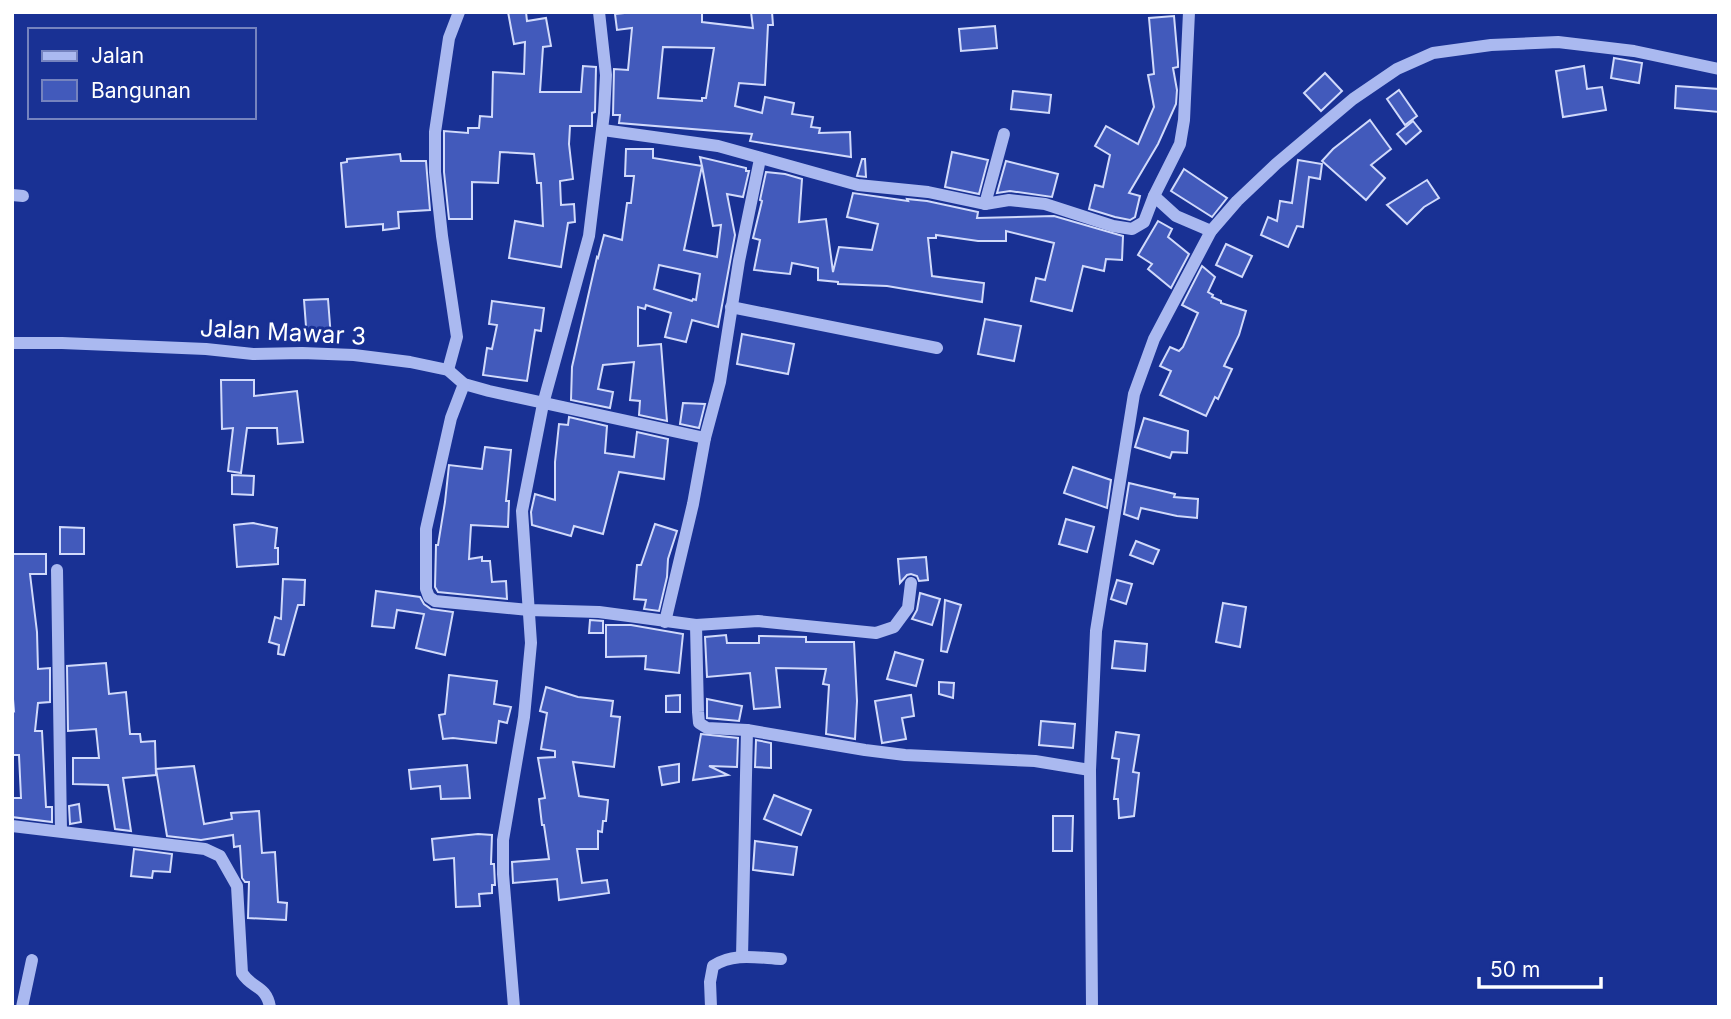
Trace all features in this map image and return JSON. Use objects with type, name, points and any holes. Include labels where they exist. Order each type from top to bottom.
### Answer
[{"type":"street","points":[[448,370],[457,337],[435,172],[435,132],[449,38],[459,12]]},
{"type":"street","points":[[514,1007],[503,874],[503,840],[524,717],[531,643],[522,511],[543,404],[589,236],[603,130],[606,75],[599,12]]},
{"type":"street","points":[[603,130],[718,146],[858,185],[928,192],[985,204],[1009,200],[1045,204],[1113,226],[1132,229],[1144,222],[1180,144],[1184,120],[1189,12]]},
{"type":"street","points":[[1092,1007],[1090,770],[1096,631],[1134,394],[1154,339],[1211,231],[1237,201],[1276,164],[1353,99],[1397,69],[1433,53],[1491,45],[1558,42],[1633,51],[1719,69]]},
{"type":"street","points":[[985,204],[1004,134]]},
{"type":"street","points":[[665,622],[720,382],[731,307],[760,159]]},
{"type":"street","points":[[1154,196],[1176,216],[1211,231]]},
{"type":"street","points":[[731,307],[937,348]]},
{"type":"street","name":"Jalan Mawar 3","points":[[12,343],[100,344],[253,354],[354,355],[411,362],[448,370],[464,384],[705,439]]},
{"type":"street","points":[[464,384],[452,418],[426,529],[426,589],[429,597],[435,601],[529,610],[599,612],[696,625],[758,621],[876,633],[894,627],[908,608],[911,583]]},
{"type":"street","points":[[57,570],[61,831]]},
{"type":"street","points":[[696,625],[699,723],[707,728],[747,730],[905,755],[1035,761],[1090,770]]},
{"type":"street","points":[[742,957],[747,730]]},
{"type":"street","points":[[12,826],[205,849],[220,856],[237,886],[242,973],[246,980],[264,990],[270,1007]]},
{"type":"street","points":[[711,1007],[710,982],[713,966],[721,960],[742,957],[781,960]]},
{"type":"street","points":[[22,1007],[32,960]]},
{"type":"building","points":[[508,12],[526,12],[527,21],[546,18],[551,46],[543,47],[540,92],[581,92],[583,66],[596,67],[592,126],[570,126],[573,179],[560,181],[561,205],[574,204],[575,222],[568,223],[561,267],[509,258],[515,221],[543,226],[541,183],[537,183],[534,154],[500,152],[498,183],[472,182],[472,219],[449,219],[444,172],[444,131],[468,133],[468,128],[479,128],[480,116],[492,117],[493,72],[524,74],[525,42],[514,44]]},
{"type":"building","points":[[702,12],[702,22],[753,28],[751,12],[772,12],[773,25],[768,25],[765,85],[739,83],[735,106],[762,113],[765,97],[794,103],[792,114],[813,117],[811,127],[820,128],[819,133],[850,132],[851,157],[750,141],[752,134],[619,123],[620,115],[613,115],[614,69],[628,70],[632,28],[617,30],[615,14]],"holes":[[[663,47],[714,48],[706,98],[702,98],[702,101],[658,98]]]},
{"type":"building","points":[[1174,16],[1178,62],[1178,67],[1173,68],[1177,90],[1176,104],[1158,144],[1129,193],[1140,196],[1135,217],[1130,220],[1089,209],[1095,185],[1103,187],[1110,155],[1095,146],[1106,126],[1138,144],[1154,107],[1148,75],[1154,74],[1149,18]]},
{"type":"building","points":[[995,26],[997,48],[961,51],[959,29]]},
{"type":"building","points":[[1614,58],[1642,63],[1639,83],[1611,78]]},
{"type":"building","points":[[1584,66],[1587,89],[1602,87],[1606,110],[1563,117],[1556,71]]},
{"type":"building","points":[[1325,73],[1342,91],[1321,111],[1304,93]]},
{"type":"building","points":[[1676,86],[1719,89],[1719,112],[1675,108]]},
{"type":"building","points":[[1399,90],[1417,116],[1405,125],[1387,99]]},
{"type":"building","points":[[1013,91],[1051,95],[1049,113],[1011,109]]},
{"type":"building","points":[[1370,120],[1391,149],[1371,165],[1385,178],[1366,200],[1322,161]]},
{"type":"building","points":[[1413,121],[1421,131],[1406,144],[1397,134]]},
{"type":"building","points":[[626,149],[653,149],[653,158],[702,166],[700,157],[749,171],[743,197],[727,194],[735,235],[718,327],[692,320],[686,342],[665,337],[671,313],[646,305],[645,309],[638,307],[638,346],[661,344],[667,421],[639,415],[640,401],[630,400],[634,362],[603,365],[598,389],[613,392],[610,408],[571,400],[572,367],[597,257],[604,235],[622,240],[627,203],[631,203],[634,176],[625,176]],"holes":[[[702,166],[713,226],[721,225],[717,257],[684,250]],[[659,265],[700,274],[696,300],[654,289]]]},
{"type":"building","points":[[952,152],[988,160],[979,194],[945,187]]},
{"type":"building","points":[[400,154],[401,161],[426,161],[430,210],[398,212],[399,228],[383,230],[383,224],[346,227],[341,163],[347,162],[347,159]]},
{"type":"building","points":[[862,159],[865,159],[866,177],[857,176]]},
{"type":"building","points":[[1298,160],[1322,164],[1320,179],[1309,177],[1303,227],[1297,226],[1288,247],[1261,235],[1268,217],[1277,221],[1280,201],[1292,203]]},
{"type":"building","points":[[1006,161],[1058,174],[1052,197],[1010,191],[997,193]]},
{"type":"building","points":[[1184,169],[1227,198],[1212,217],[1171,191]]},
{"type":"building","points":[[766,172],[802,179],[799,222],[826,219],[833,272],[839,247],[872,250],[878,224],[847,217],[853,193],[927,201],[978,212],[977,218],[1054,216],[1123,236],[1122,260],[1106,259],[1104,271],[1083,266],[1072,311],[1031,301],[1036,278],[1045,280],[1054,243],[1006,231],[1006,241],[978,241],[936,235],[936,238],[928,238],[932,276],[984,283],[982,302],[887,286],[838,284],[818,280],[818,268],[792,263],[790,274],[754,270],[760,240],[753,238]]},
{"type":"building","points":[[1427,180],[1439,198],[1424,207],[1407,224],[1387,205]]},
{"type":"building","points":[[1158,221],[1172,229],[1168,237],[1189,254],[1171,288],[1148,269],[1152,264],[1138,255]]},
{"type":"building","points":[[1226,244],[1252,256],[1242,277],[1216,265]]},
{"type":"building","points":[[1202,266],[1215,277],[1208,292],[1212,297],[1221,303],[1246,311],[1239,335],[1224,366],[1232,369],[1218,399],[1215,397],[1206,416],[1160,395],[1171,371],[1160,366],[1170,347],[1179,351],[1183,347],[1198,313],[1182,305]]},
{"type":"building","points":[[328,299],[331,338],[307,340],[304,300]]},
{"type":"building","points":[[492,301],[544,308],[541,331],[535,330],[527,381],[483,375],[487,348],[492,349],[497,325],[489,324]]},
{"type":"building","points":[[985,319],[1021,326],[1014,361],[978,354]]},
{"type":"building","points":[[742,334],[794,344],[788,374],[737,364]]},
{"type":"building","points":[[221,380],[254,380],[254,396],[297,391],[303,442],[278,444],[277,428],[247,428],[241,473],[228,471],[233,428],[222,429]]},
{"type":"building","points":[[683,403],[705,404],[699,428],[680,424]]},
{"type":"building","points":[[569,417],[607,426],[605,453],[634,457],[637,432],[668,439],[664,479],[619,472],[603,534],[574,526],[571,536],[532,525],[531,512],[535,494],[555,500],[559,424],[568,425]]},
{"type":"building","points":[[1144,418],[1188,431],[1187,453],[1172,452],[1170,458],[1135,447]]},
{"type":"building","points":[[485,447],[511,450],[506,501],[509,501],[508,527],[471,525],[469,559],[482,557],[482,561],[490,561],[492,582],[506,581],[507,599],[438,592],[435,587],[436,545],[449,465],[482,469]]},
{"type":"building","points":[[1073,467],[1111,480],[1107,508],[1064,493]]},
{"type":"building","points":[[232,475],[254,476],[253,495],[232,494]]},
{"type":"building","points":[[1129,483],[1175,494],[1174,497],[1198,499],[1197,518],[1141,508],[1138,519],[1124,514]]},
{"type":"building","points":[[1066,519],[1094,527],[1087,552],[1059,544]]},
{"type":"building","points":[[253,523],[277,528],[275,548],[278,548],[278,564],[237,567],[234,525]]},
{"type":"building","points":[[655,524],[677,531],[668,559],[659,611],[644,609],[646,600],[634,599],[637,565],[641,565]]},
{"type":"building","points":[[60,527],[84,528],[84,554],[60,554]]},
{"type":"building","points":[[1136,541],[1159,550],[1153,564],[1130,555]]},
{"type":"building","points":[[12,554],[46,554],[46,574],[30,574],[37,632],[38,669],[50,668],[50,702],[38,703],[35,731],[42,731],[46,807],[52,807],[52,822],[12,817],[12,798],[21,798],[19,755],[12,755]]},
{"type":"building","points":[[926,557],[928,580],[919,581],[917,576],[911,574],[900,583],[898,559]]},
{"type":"building","points":[[283,579],[305,580],[304,605],[298,605],[284,655],[278,654],[279,645],[269,642],[275,617],[281,619]]},
{"type":"building","points":[[1117,580],[1132,584],[1126,604],[1111,599]]},
{"type":"building","points":[[376,591],[420,597],[431,609],[453,612],[445,655],[416,648],[424,614],[397,610],[394,628],[372,626]]},
{"type":"building","points":[[920,593],[940,599],[932,625],[912,619],[917,610]]},
{"type":"building","points":[[945,600],[961,605],[947,652],[941,651]]},
{"type":"building","points":[[1223,603],[1246,607],[1240,647],[1216,642]]},
{"type":"building","points":[[590,620],[603,621],[603,633],[589,633]]},
{"type":"building","points":[[606,625],[631,625],[683,634],[679,673],[645,669],[646,656],[606,657]]},
{"type":"building","points":[[726,635],[727,643],[759,643],[759,636],[806,637],[806,642],[854,642],[857,701],[855,739],[826,734],[829,685],[823,684],[826,669],[776,668],[780,707],[754,709],[750,673],[707,677],[705,637]]},
{"type":"building","points":[[1115,641],[1147,644],[1145,671],[1112,668]]},
{"type":"building","points":[[895,652],[923,660],[916,686],[887,679]]},
{"type":"building","points":[[106,663],[109,694],[126,692],[130,734],[140,734],[141,742],[155,741],[156,775],[123,778],[131,831],[115,829],[108,785],[73,784],[73,758],[99,758],[96,729],[68,731],[67,666]]},
{"type":"building","points":[[449,675],[497,681],[494,704],[511,707],[507,723],[499,721],[496,743],[443,739],[439,715],[445,714]]},
{"type":"building","points":[[939,682],[954,683],[953,698],[939,694]]},
{"type":"building","points":[[546,687],[578,697],[613,701],[611,716],[620,717],[614,767],[573,762],[579,796],[608,800],[606,821],[603,821],[602,832],[598,831],[598,849],[577,849],[582,883],[607,880],[609,893],[559,900],[557,879],[513,883],[512,862],[549,859],[539,799],[545,798],[538,758],[555,757],[555,751],[541,749],[547,713],[540,711]]},
{"type":"building","points":[[680,695],[680,712],[666,712],[666,696]]},
{"type":"building","points":[[911,695],[914,716],[902,718],[906,739],[882,743],[875,701]]},
{"type":"building","points":[[707,699],[742,706],[739,721],[707,718]]},
{"type":"building","points":[[1041,721],[1075,724],[1073,748],[1039,745]]},
{"type":"building","points":[[1116,732],[1139,735],[1133,772],[1139,773],[1134,816],[1119,818],[1118,799],[1114,799],[1119,759],[1112,758]]},
{"type":"building","points":[[701,734],[738,738],[737,767],[709,766],[728,775],[693,780]]},
{"type":"building","points":[[756,740],[771,743],[771,768],[755,767]]},
{"type":"building","points":[[679,764],[679,782],[662,785],[659,767]]},
{"type":"building","points":[[467,765],[470,798],[441,799],[440,786],[411,789],[409,770]]},
{"type":"building","points":[[194,766],[204,824],[232,819],[231,813],[259,811],[262,853],[275,852],[278,902],[287,903],[286,920],[248,918],[249,882],[242,878],[240,846],[234,847],[233,835],[201,840],[167,836],[156,769]]},
{"type":"building","points":[[774,795],[811,810],[801,835],[764,819]]},
{"type":"building","points":[[79,804],[81,822],[70,824],[69,806]]},
{"type":"building","points":[[1053,816],[1073,816],[1072,851],[1053,851]]},
{"type":"building","points":[[492,835],[491,864],[494,864],[495,885],[492,885],[492,893],[479,894],[480,906],[456,907],[454,858],[434,860],[432,839]]},
{"type":"building","points":[[755,841],[797,847],[793,875],[753,870]]},
{"type":"building","points":[[134,849],[172,854],[170,872],[153,871],[152,878],[131,876]]}]
